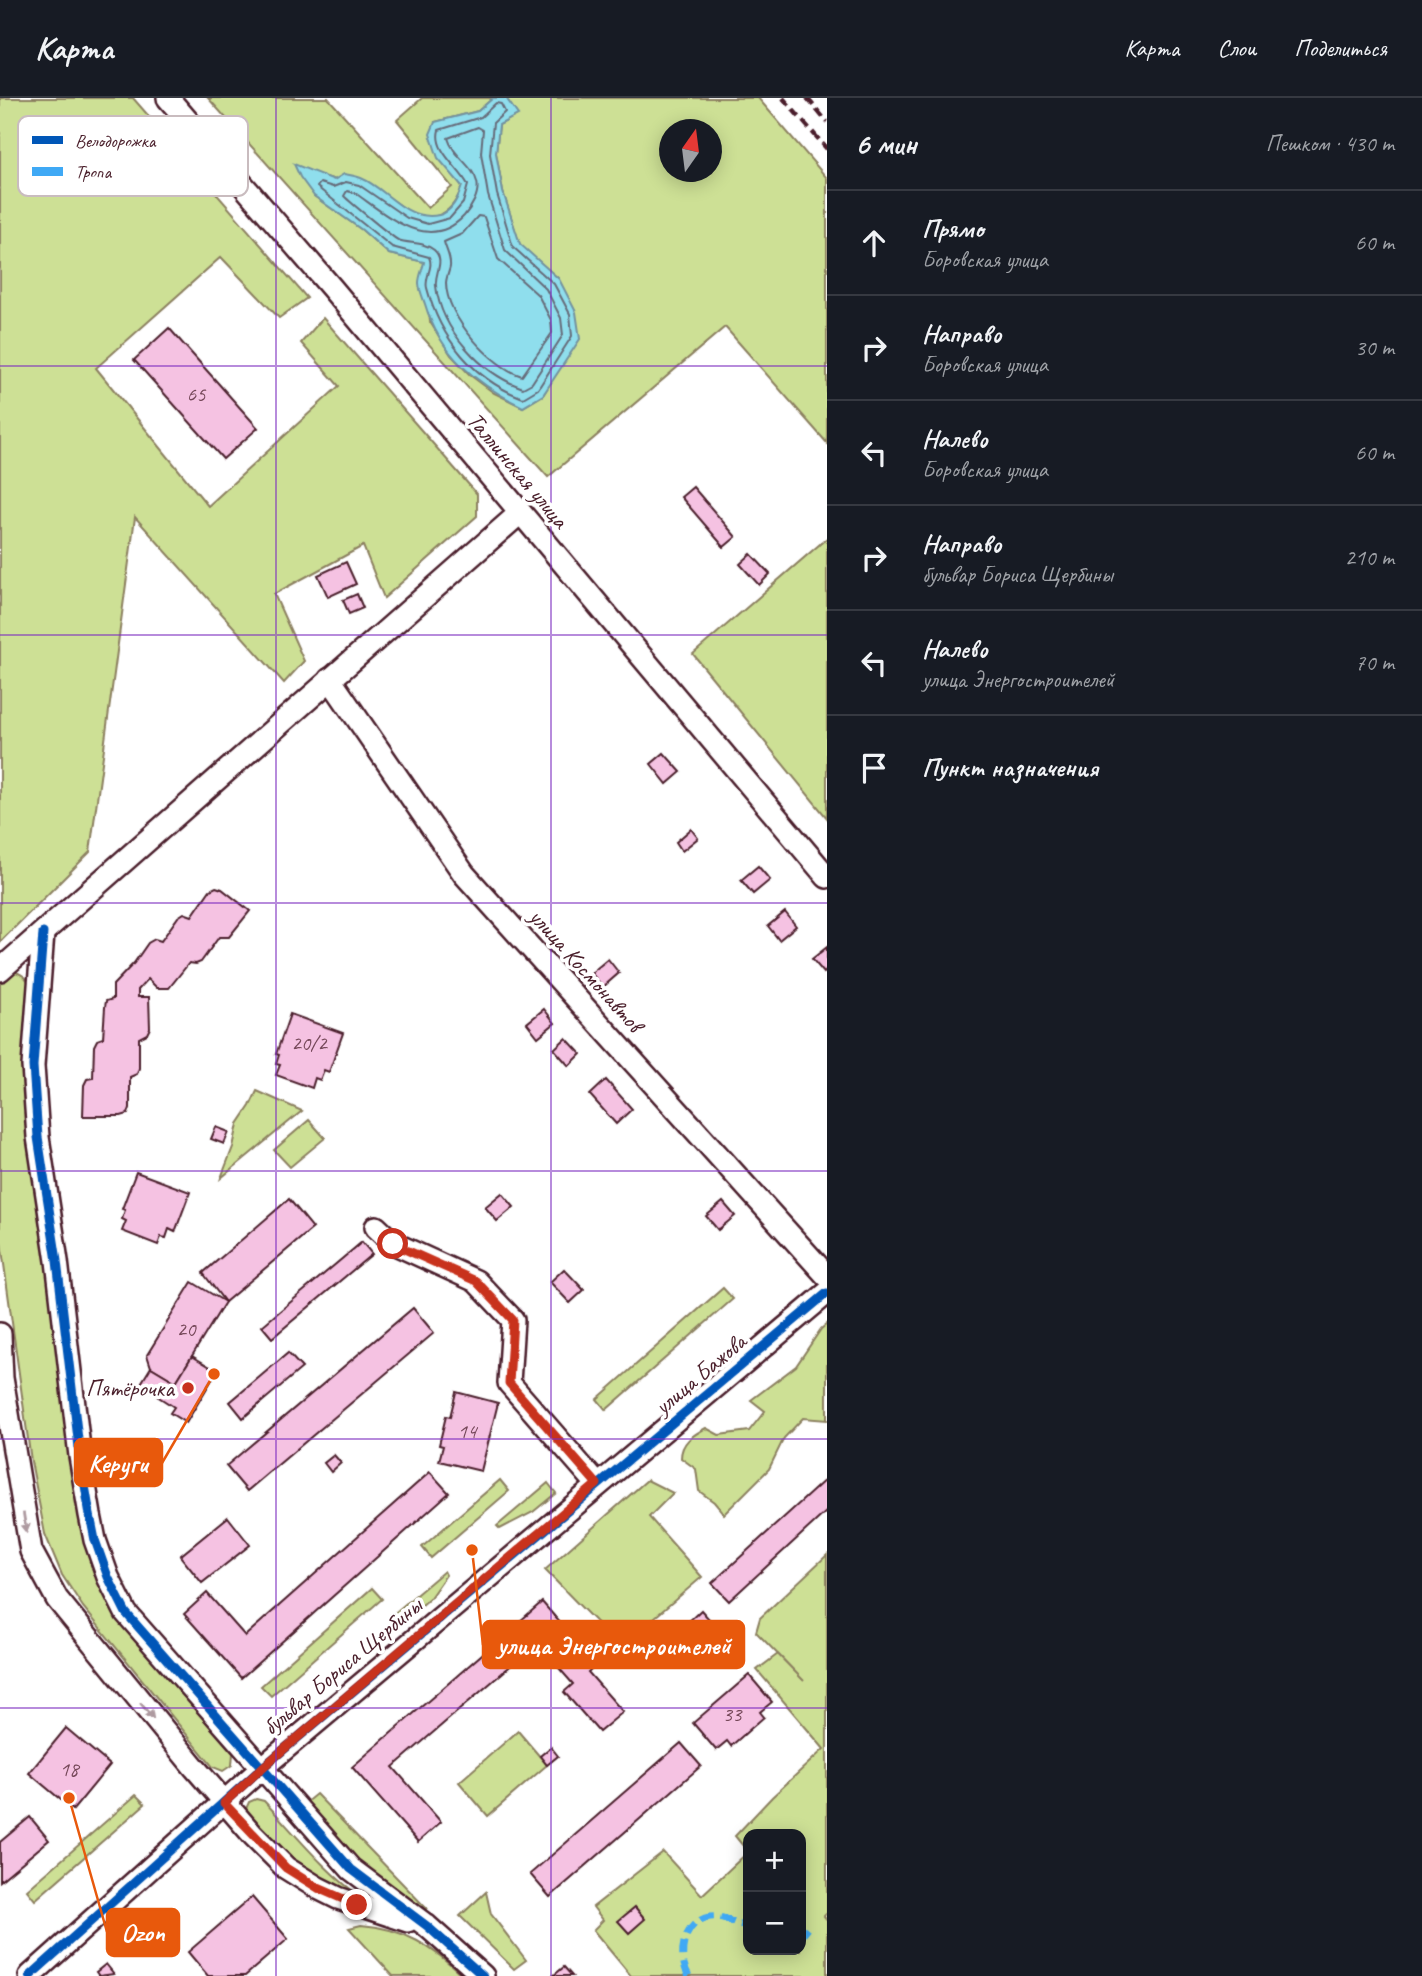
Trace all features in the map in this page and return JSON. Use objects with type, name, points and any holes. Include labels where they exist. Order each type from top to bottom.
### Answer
[{"type":"street","name":"Таллинская улица","points":[[169,98],[184,116]]},
{"type":"street","name":"Таллинская улица","points":[[248,190],[827,877]]},
{"type":"street","points":[[1,970],[520,513]]},
{"type":"street","name":"улица Космонавтов","points":[[330,679],[464,874],[827,1276]]},
{"type":"street","points":[[43,933],[33,1066],[38,1137],[57,1261],[80,1456],[95,1540],[108,1577],[126,1614],[351,1870],[427,1926],[483,1976]]},
{"type":"street","points":[[1,970],[20,965],[29,970],[39,984]]},
{"type":"street","points":[[376,1227],[393,1244],[476,1281],[513,1320],[509,1383],[597,1484]]},
{"type":"street","name":"улица Бажова","points":[[597,1484],[827,1293]]},
{"type":"street","points":[[0,1334],[2,1378],[31,1551],[57,1599],[224,1803],[286,1868],[318,1888],[357,1905],[427,1926]]},
{"type":"street","name":"бульвар Бориса Щербины","points":[[30,1976],[263,1767],[597,1484]]},
{"type":"green space","points":[[0,98],[133,98],[149,116],[18,116],[18,196],[218,196],[307,298],[279,318],[221,257],[96,368],[208,506],[339,386],[301,343],[323,318],[477,494],[477,516],[384,598],[363,546],[274,594],[304,661],[284,683],[135,517],[90,852],[0,942]]},
{"type":"green space","points":[[208,98],[328,98],[428,208],[452,187],[397,120],[422,98],[493,98],[478,111],[435,122],[453,174],[462,186],[454,203],[442,214],[434,217],[417,215],[381,194],[316,174],[314,196],[362,230],[389,254],[425,262],[430,322],[451,355],[470,375],[494,393],[523,407],[543,395],[559,369],[559,279],[520,245],[503,192],[496,153],[499,125],[517,115],[506,98],[758,98],[827,178],[827,443],[725,327],[548,477],[248,143],[248,116],[224,116]]},
{"type":"green space","points":[[827,538],[827,818],[693,654]]},
{"type":"green space","points":[[13,971],[26,978],[31,992],[22,1064],[26,1107],[111,1600],[127,1631],[233,1753],[232,1765],[223,1771],[213,1767],[83,1607],[62,1575],[45,1534],[31,1461],[0,1235],[0,980]]},
{"type":"green space","points":[[257,1091],[302,1111],[221,1178],[233,1147],[238,1124]]},
{"type":"green space","points":[[309,1120],[325,1138],[290,1167],[274,1150]]},
{"type":"green space","points":[[723,1288],[733,1299],[606,1410],[597,1399]]},
{"type":"green space","points":[[827,1324],[827,1420],[803,1418],[784,1438],[769,1469],[724,1514],[699,1491],[696,1469],[681,1458],[685,1443],[706,1428],[719,1435],[749,1431],[765,1411],[751,1400],[796,1366]]},
{"type":"green space","points":[[500,1480],[509,1491],[431,1558],[422,1547]]},
{"type":"green space","points":[[647,1480],[673,1493],[649,1517],[702,1577],[620,1647],[545,1570]]},
{"type":"green space","points":[[548,1483],[556,1493],[533,1512],[500,1529],[497,1526]]},
{"type":"green space","points":[[827,1555],[827,1913],[824,1916],[827,1920],[827,1976],[631,1976],[593,1930],[603,1920],[593,1907],[663,1852],[702,1895],[743,1857],[743,1955],[806,1955],[806,1829],[743,1829],[743,1846],[735,1836],[824,1749],[757,1670],[778,1654],[756,1632],[760,1618]]},
{"type":"green space","points":[[444,1571],[446,1575],[429,1599],[399,1625],[391,1616]]},
{"type":"green space","points":[[372,1588],[382,1599],[271,1696],[261,1686]]},
{"type":"green space","points":[[518,1731],[547,1765],[488,1816],[459,1782]]},
{"type":"green space","points":[[316,1794],[427,1909],[392,1890],[345,1848],[305,1803]]},
{"type":"green space","points":[[136,1795],[145,1804],[35,1900],[27,1890]]},
{"type":"green space","points":[[256,1799],[264,1801],[323,1864],[362,1898],[290,1862],[245,1811],[249,1802]]},
{"type":"green space","points":[[486,1892],[491,1914],[526,1960],[514,1969],[460,1916]]},
{"type":"green space","points":[[361,1925],[391,1930],[417,1941],[441,1956],[463,1976],[393,1976],[349,1928]]},
{"type":"water","points":[[493,98],[506,98],[518,115],[499,125],[496,153],[503,192],[520,244],[559,279],[576,312],[580,339],[543,395],[523,407],[475,378],[450,353],[432,322],[420,288],[419,280],[424,262],[389,254],[362,230],[314,196],[294,164],[334,180],[344,174],[359,177],[416,214],[439,215],[451,208],[462,186],[438,158],[430,134],[435,122],[478,111]]},
{"type":"building","points":[[169,328],[258,428],[223,459],[134,360]]},
{"type":"building","points":[[693,487],[736,537],[724,547],[681,497]]},
{"type":"building","points":[[751,554],[770,574],[759,585],[740,564]]},
{"type":"building","points":[[346,562],[356,584],[328,597],[318,575]]},
{"type":"building","points":[[357,594],[363,608],[349,614],[343,600]]},
{"type":"building","points":[[664,753],[681,772],[667,784],[651,764]]},
{"type":"building","points":[[691,829],[698,838],[682,851],[676,842]]},
{"type":"building","points":[[758,866],[770,880],[753,894],[741,880]]},
{"type":"building","points":[[216,887],[250,911],[229,937],[219,937],[201,962],[189,963],[169,988],[157,988],[148,979],[138,990],[138,997],[149,997],[150,1028],[147,1034],[139,1038],[139,1068],[137,1074],[130,1077],[128,1114],[83,1116],[84,1085],[87,1079],[93,1078],[94,1046],[97,1040],[103,1038],[106,1001],[113,999],[113,985],[148,943],[155,939],[161,941],[184,913],[192,916],[210,890]]},
{"type":"building","points":[[785,912],[796,926],[779,940],[768,926]]},
{"type":"building","points":[[827,947],[827,970],[824,973],[812,959]]},
{"type":"building","points":[[608,959],[619,973],[603,987],[591,973]]},
{"type":"building","points":[[544,1009],[555,1023],[538,1037],[527,1023]]},
{"type":"building","points":[[290,1014],[343,1033],[329,1072],[324,1070],[320,1080],[315,1078],[312,1088],[276,1075],[280,1065],[276,1064],[279,1055],[276,1054]]},
{"type":"building","points":[[566,1038],[581,1054],[569,1066],[554,1049]]},
{"type":"building","points":[[606,1080],[632,1109],[616,1124],[590,1095]]},
{"type":"building","points":[[216,1127],[229,1132],[224,1144],[211,1139]]},
{"type":"building","points":[[136,1172],[190,1192],[175,1232],[169,1229],[166,1238],[161,1237],[158,1245],[122,1231],[126,1221],[122,1219],[125,1210],[122,1209]]},
{"type":"building","points":[[502,1193],[514,1207],[497,1221],[485,1207]]},
{"type":"building","points":[[289,1199],[313,1228],[225,1302],[203,1273]]},
{"type":"building","points":[[723,1202],[735,1216],[718,1230],[706,1216]]},
{"type":"building","points":[[362,1242],[372,1254],[272,1338],[262,1326]]},
{"type":"building","points":[[564,1269],[584,1290],[570,1303],[550,1282]]},
{"type":"building","points":[[192,1282],[225,1302],[176,1382],[151,1367],[147,1355]]},
{"type":"building","points":[[413,1308],[434,1333],[247,1491],[226,1466]]},
{"type":"building","points":[[288,1353],[302,1368],[243,1418],[230,1402]]},
{"type":"building","points":[[192,1356],[217,1371],[186,1423],[170,1413],[174,1407],[140,1385],[151,1367],[176,1382]]},
{"type":"building","points":[[456,1392],[498,1403],[481,1471],[439,1461],[443,1446],[439,1445],[446,1416],[450,1417]]},
{"type":"building","points":[[334,1455],[341,1463],[331,1472],[324,1463]]},
{"type":"building","points":[[430,1472],[449,1493],[241,1678],[184,1614],[207,1593],[245,1636]]},
{"type":"building","points":[[827,1478],[827,1511],[729,1601],[712,1583]]},
{"type":"building","points":[[228,1517],[250,1545],[202,1583],[180,1556]]},
{"type":"building","points":[[542,1602],[596,1664],[588,1672],[623,1712],[599,1732],[564,1692],[573,1684],[537,1643],[393,1767],[441,1822],[418,1842],[352,1767]]},
{"type":"building","points":[[701,1610],[724,1636],[708,1650],[686,1624]]},
{"type":"building","points":[[749,1675],[772,1702],[760,1712],[764,1717],[731,1746],[727,1741],[716,1750],[693,1723]]},
{"type":"building","points":[[66,1728],[110,1765],[73,1810],[29,1773]]},
{"type":"building","points":[[681,1743],[701,1766],[550,1897],[530,1874]]},
{"type":"building","points":[[551,1747],[558,1756],[547,1765],[540,1756]]},
{"type":"building","points":[[30,1817],[49,1840],[0,1881],[0,1842]]},
{"type":"building","points":[[252,1897],[288,1939],[245,1976],[208,1976],[188,1952]]},
{"type":"building","points":[[635,1907],[645,1919],[629,1933],[618,1921]]},
{"type":"building","points":[[106,1964],[114,1974],[99,1976],[96,1972]]},
{"type":"building","points":[[564,1967],[572,1976],[553,1976]]},
{"type":"railway","points":[[783,98],[827,149]]},
{"type":"railway","points":[[807,98],[827,122]]},
{"type":"marked path","points":[[689,1976],[683,1950],[684,1940],[694,1925],[710,1917],[743,1924]]},
{"type":"cycle path","points":[[43,933],[33,1066],[38,1137],[57,1261],[80,1456],[95,1540],[108,1577],[126,1613],[351,1869],[427,1926],[483,1976]]},
{"type":"cycle path","points":[[30,1976],[263,1767],[827,1293]]},
{"type":"place","name":"Керуги","points":[[214,1374]]},
{"type":"place","name":"Пятёрочка","points":[[188,1388]]},
{"type":"place","name":"улица Энергостроителей","points":[[472,1550]]},
{"type":"place","name":"Ozon","points":[[69,1798]]},
{"type":"route","points":[[357,1905],[318,1888],[286,1868],[224,1803],[597,1484],[509,1383],[513,1320],[476,1281],[393,1244]]}]
